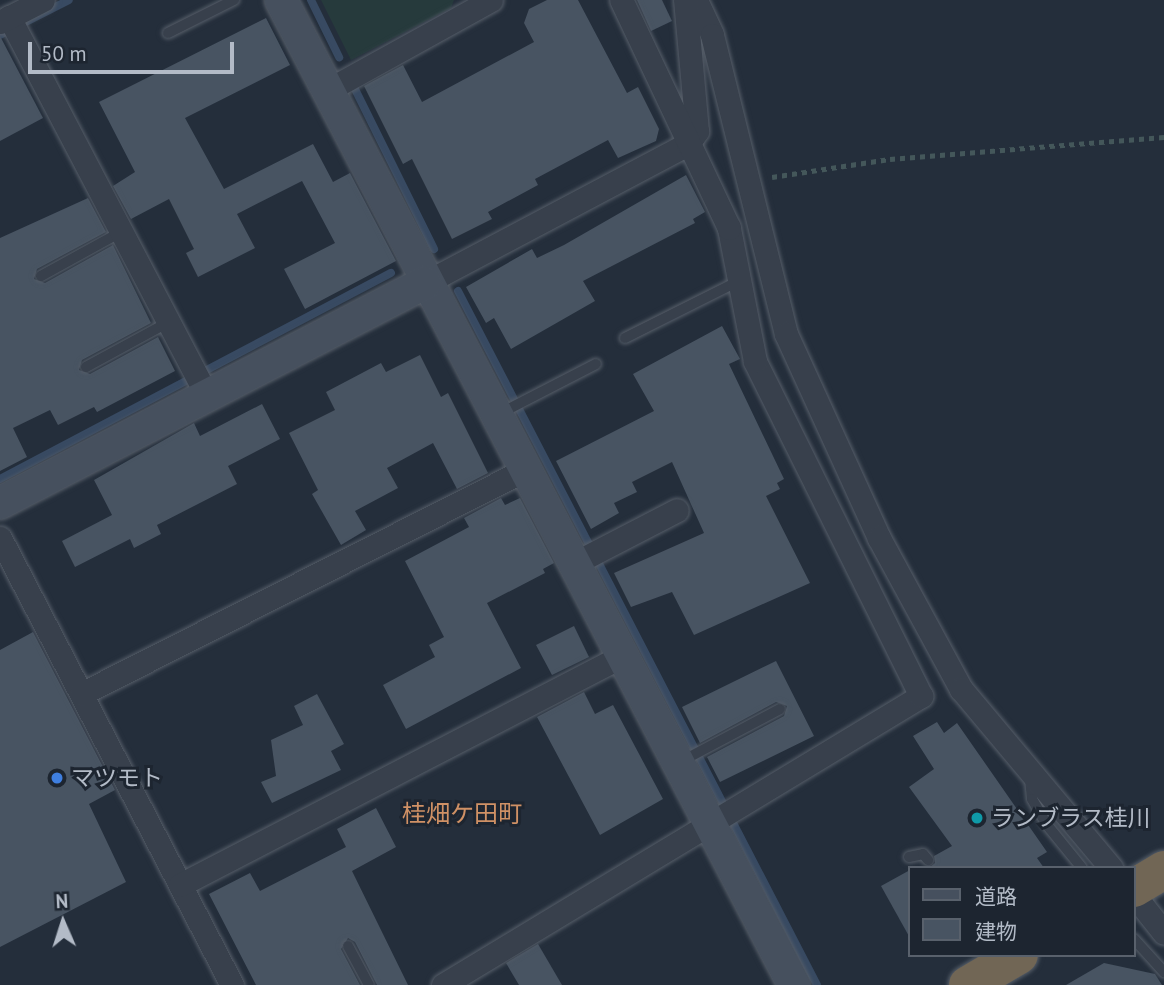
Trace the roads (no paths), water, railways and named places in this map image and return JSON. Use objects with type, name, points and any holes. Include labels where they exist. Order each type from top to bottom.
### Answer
[{"type":"highway","points":[[1136,887],[1164,870]]},
{"type":"highway","points":[[968,985],[1013,957]]},
{"type":"street","points":[[43,0],[4,20],[122,232],[207,395]]},
{"type":"street","points":[[281,0],[425,284],[510,408],[523,471],[587,556],[619,657],[793,985]]},
{"type":"street","points":[[443,985],[921,696],[755,361],[729,228],[621,0]]},
{"type":"street","points":[[0,503],[425,284],[688,144],[697,131],[685,0]]},
{"type":"street","points":[[696,0],[712,35],[786,334],[863,505],[954,678],[1109,866]]},
{"type":"street","points":[[328,90],[481,2]]},
{"type":"street","points":[[81,694],[523,471]]},
{"type":"street","points":[[587,556],[677,510]]},
{"type":"street","points":[[0,538],[232,985]]},
{"type":"street","points":[[180,885],[619,657]]},
{"type":"street","points":[[1136,898],[1164,933]]},
{"type":"lane","points":[[168,33],[234,0]]},
{"type":"lane","points":[[41,276],[122,232]]},
{"type":"lane","points":[[625,338],[738,281]]},
{"type":"lane","points":[[86,367],[169,322]]},
{"type":"lane","points":[[510,408],[596,364]]},
{"type":"lane","points":[[676,764],[779,709]]},
{"type":"lane","points":[[1029,769],[1032,799],[1081,866]]},
{"type":"lane","points":[[909,857],[923,854],[928,860]]},
{"type":"lane","points":[[1136,940],[1164,972]]},
{"type":"lane","points":[[348,946],[369,985]]},
{"type":"waterway","points":[[0,35],[69,0]]},
{"type":"waterway","points":[[311,0],[339,57]]},
{"type":"waterway","points":[[353,85],[434,249]]},
{"type":"waterway","points":[[0,479],[391,273]]},
{"type":"waterway","points":[[458,291],[817,985]]},
{"type":"place","name":"マツモト","points":[[57,778]]},
{"type":"place","name":"ランブラス桂川","points":[[977,818]]},
{"type":"district","name":"桂畑ケ田町","points":[[462,814]]}]
